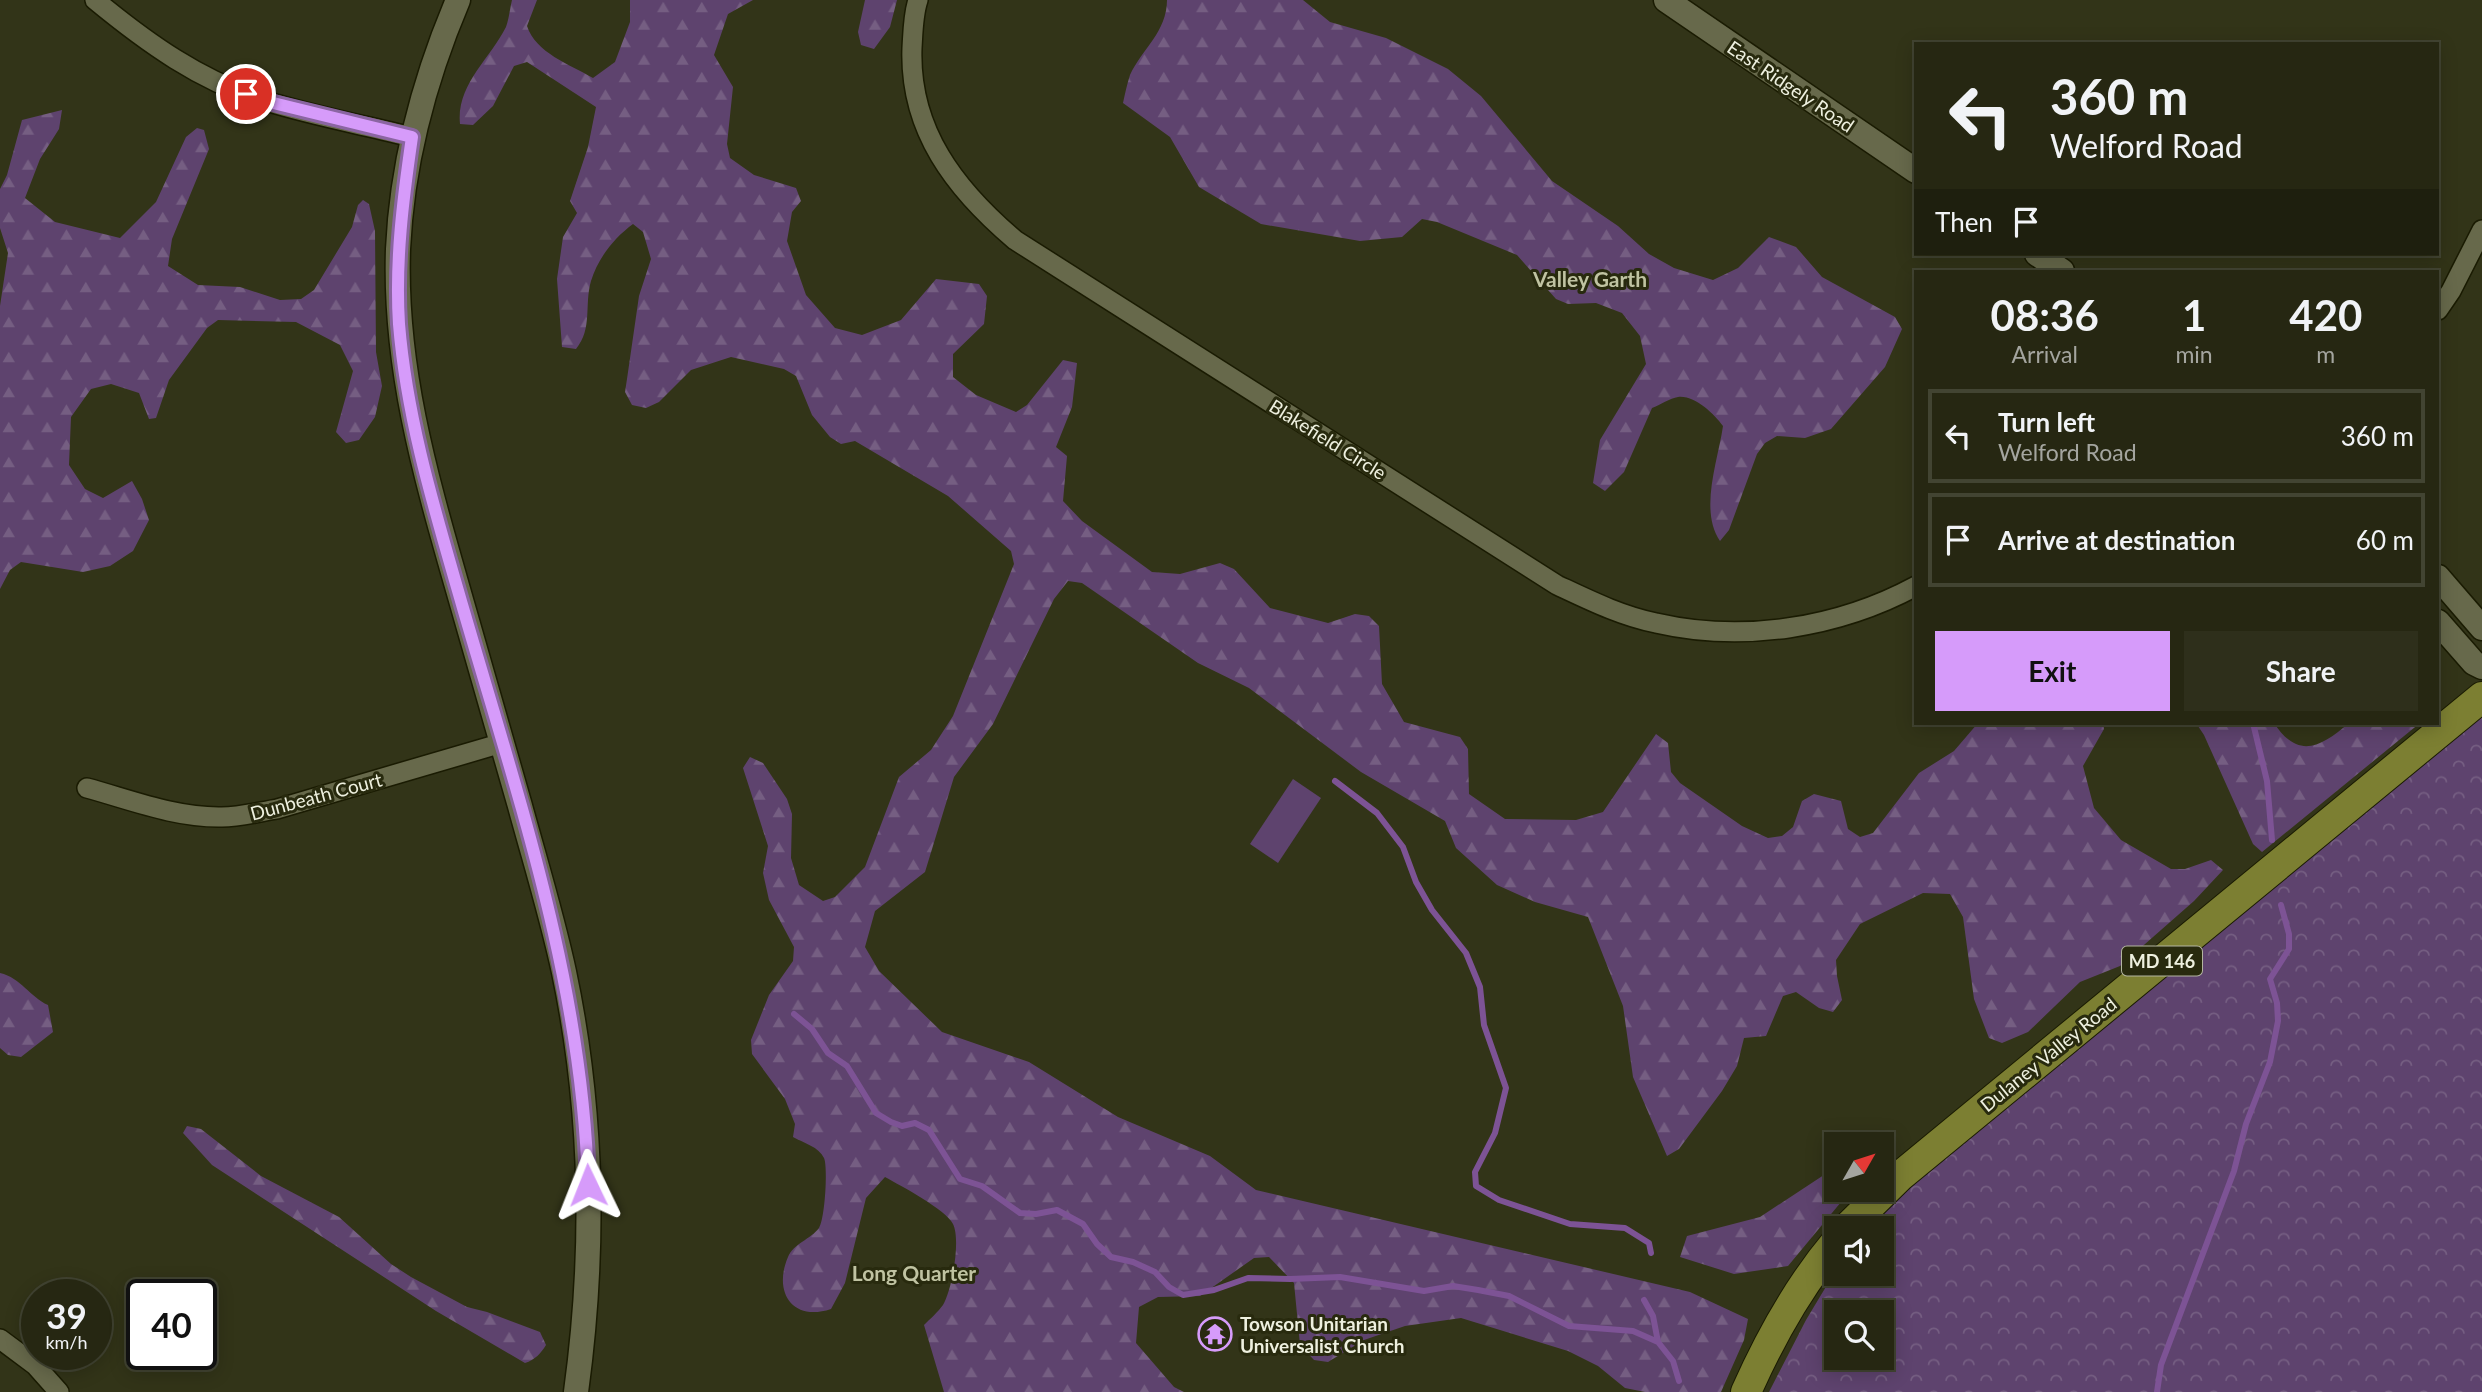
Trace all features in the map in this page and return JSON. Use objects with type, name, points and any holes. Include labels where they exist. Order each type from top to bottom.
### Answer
[{"type":"main road","name":"Dulaney Valley Road","points":[[1859,1216],[1899,1177],[2482,698]]},
{"type":"main road","points":[[1746,1392],[1788,1309],[1824,1256]]},
{"type":"street","points":[[96,0],[144,40],[226,86],[265,101],[412,137]]},
{"type":"street","points":[[458,0],[429,77],[412,137],[398,247],[399,323],[416,438],[427,482],[544,893],[564,975],[576,1048],[588,1185],[583,1326],[576,1392]]},
{"type":"street","name":"Blakefield Circle","points":[[918,0],[911,70],[918,105],[934,148],[953,178],[985,215],[1015,240],[1557,585],[1600,606],[1656,623],[1713,631],[1770,630],[1829,621],[1884,603],[1914,587]]},
{"type":"street","name":"East Ridgely Road","points":[[1666,0],[1914,170]]},
{"type":"street","points":[[2439,309],[2451,291],[2482,230]]},
{"type":"street","points":[[2040,256],[2061,270]]},
{"type":"street","points":[[2439,578],[2482,628]]},
{"type":"street","points":[[2439,623],[2474,663],[2482,667]]},
{"type":"street","name":"Dunbeath Court","points":[[87,788],[174,813],[222,818],[276,809],[502,743]]},
{"type":"street","points":[[0,1339],[35,1365],[59,1392]]},
{"type":"green space","points":[[512,0],[537,0],[527,26],[531,35],[554,57],[593,78],[615,62],[630,22],[630,0],[753,0],[728,14],[714,55],[733,87],[727,144],[730,158],[754,175],[796,188],[801,201],[792,212],[787,241],[806,295],[835,328],[862,335],[901,320],[936,279],[979,284],[987,296],[984,324],[953,354],[953,377],[976,395],[1016,412],[1027,405],[1063,360],[1077,363],[1072,407],[1056,447],[1067,456],[1063,501],[1082,521],[1152,572],[1180,574],[1220,563],[1234,569],[1270,608],[1328,623],[1355,614],[1369,616],[1379,626],[1382,684],[1404,722],[1460,737],[1468,749],[1469,794],[1505,819],[1576,820],[1603,812],[1656,734],[1668,743],[1671,772],[1680,783],[1742,826],[1768,838],[1782,836],[1793,827],[1802,801],[1814,794],[1841,801],[1848,829],[1860,837],[1873,833],[1919,773],[1954,751],[1976,725],[2103,725],[2104,729],[2083,766],[2094,808],[2121,840],[2171,869],[2185,869],[2211,860],[2223,870],[2194,901],[2120,966],[2080,982],[2028,1032],[2002,1043],[1989,1038],[1974,999],[1963,917],[1950,894],[1923,893],[1860,924],[1836,960],[1842,1000],[1833,1012],[1819,1008],[1796,992],[1783,996],[1766,1036],[1744,1038],[1737,1066],[1722,1091],[1679,1149],[1667,1156],[1633,1077],[1623,1006],[1588,917],[1535,902],[1497,885],[1456,848],[1445,821],[1361,772],[1249,688],[1198,663],[1082,583],[1068,581],[1054,599],[993,724],[954,777],[925,872],[875,911],[865,947],[879,971],[942,1032],[1029,1062],[1118,1117],[1210,1156],[1256,1190],[1690,1292],[1748,1319],[1744,1340],[1721,1392],[1645,1392],[1625,1388],[1598,1366],[1568,1351],[1461,1318],[1405,1326],[1364,1340],[1328,1362],[1314,1360],[1300,1345],[1294,1283],[1269,1257],[1254,1258],[1200,1296],[1158,1297],[1139,1307],[1136,1343],[1174,1387],[1184,1392],[944,1392],[924,1325],[941,1308],[946,1298],[954,1265],[955,1231],[948,1218],[922,1198],[885,1177],[866,1198],[845,1283],[831,1309],[806,1311],[789,1301],[785,1292],[784,1270],[790,1252],[816,1232],[821,1223],[826,1171],[824,1158],[819,1151],[793,1137],[795,1124],[785,1099],[752,1054],[751,1040],[769,995],[793,961],[794,947],[769,900],[763,873],[768,846],[743,768],[750,757],[763,763],[787,799],[792,814],[791,858],[799,885],[823,901],[835,897],[865,867],[899,777],[931,750],[953,716],[1014,564],[1011,551],[948,496],[855,441],[841,444],[830,437],[812,415],[796,376],[784,369],[731,357],[691,370],[659,402],[646,408],[632,405],[625,392],[639,296],[651,259],[643,232],[633,224],[608,249],[594,273],[589,290],[585,333],[581,341],[576,349],[562,347],[557,279],[563,237],[577,213],[570,201],[588,147],[596,107],[527,62],[514,66],[493,106],[473,125],[460,124],[463,97],[506,27]]},
{"type":"green space","points":[[865,0],[897,0],[890,27],[874,49],[861,45],[858,32]]},
{"type":"green space","points":[[1167,0],[1303,0],[1330,22],[1386,38],[1448,69],[1481,96],[1552,181],[1618,226],[1649,254],[1674,268],[1713,280],[1738,268],[1769,237],[1796,247],[1822,277],[1895,317],[1902,329],[1885,367],[1831,429],[1805,438],[1777,436],[1765,443],[1757,454],[1729,530],[1720,541],[1714,529],[1710,500],[1723,426],[1709,411],[1691,399],[1675,398],[1652,408],[1624,472],[1605,491],[1593,483],[1600,440],[1646,364],[1640,336],[1622,313],[1596,303],[1568,304],[1556,299],[1517,255],[1437,222],[1422,219],[1402,237],[1360,241],[1261,224],[1199,187],[1170,137],[1123,103],[1130,75],[1163,22]]},
{"type":"green space","points":[[62,110],[59,129],[40,159],[25,198],[55,222],[120,238],[156,202],[186,137],[197,128],[204,130],[209,149],[172,239],[168,266],[198,285],[240,287],[280,300],[301,299],[314,290],[352,227],[358,205],[363,200],[369,204],[375,231],[376,352],[382,386],[375,417],[359,440],[346,443],[336,432],[353,371],[340,345],[296,322],[218,320],[207,328],[169,380],[156,418],[149,419],[139,393],[111,384],[91,389],[71,417],[69,465],[85,489],[103,498],[132,481],[142,499],[149,520],[133,551],[110,566],[83,572],[21,562],[10,570],[0,589],[0,306],[8,253],[0,228],[0,189],[7,175],[22,120]]},
{"type":"green space","points":[[2482,715],[2482,1392],[1769,1392],[1826,1286],[1894,1286],[1894,1216],[1878,1216]]},
{"type":"green space","points":[[2197,725],[2276,725],[2292,742],[2310,746],[2329,738],[2346,725],[2418,725],[2262,852],[2253,844]]},
{"type":"green space","points":[[1293,779],[1321,798],[1278,863],[1250,844]]},
{"type":"green space","points":[[0,973],[14,979],[48,1005],[53,1032],[21,1057],[8,1055],[0,1048]]},
{"type":"green space","points":[[187,1126],[201,1129],[261,1176],[339,1217],[391,1264],[411,1277],[467,1307],[540,1332],[546,1345],[537,1356],[525,1363],[436,1311],[212,1165],[183,1133]]},
{"type":"green space","points":[[1824,1175],[1824,1202],[1841,1202],[1829,1216],[1824,1216],[1824,1223],[1788,1266],[1734,1274],[1680,1257],[1687,1236],[1760,1217]]},
{"type":"waterway","points":[[2253,725],[2267,781],[2272,840]]},
{"type":"waterway","points":[[1335,781],[1377,813],[1403,847],[1416,882],[1432,910],[1466,953],[1480,987],[1484,1025],[1506,1088],[1495,1133],[1475,1172],[1476,1186],[1499,1200],[1570,1224],[1625,1228],[1649,1243],[1651,1253]]},
{"type":"waterway","points":[[2157,1392],[2161,1365],[2234,1171],[2246,1124],[2270,1062],[2278,1021],[2277,1003],[2270,979],[2289,949],[2289,934],[2281,905]]},
{"type":"waterway","points":[[794,1014],[812,1029],[828,1053],[847,1066],[876,1113],[902,1126],[915,1123],[929,1130],[960,1179],[982,1186],[1020,1213],[1036,1214],[1057,1210],[1083,1224],[1097,1244],[1111,1257],[1133,1262],[1155,1272],[1169,1287],[1183,1295],[1214,1290],[1248,1278],[1340,1277],[1424,1291],[1453,1286],[1478,1290],[1509,1296],[1569,1326],[1633,1331],[1658,1342],[1673,1361],[1679,1381]]},
{"type":"waterway","points":[[1644,1300],[1653,1316],[1658,1342]]},
{"type":"place","name":"Towson Unitarian Universalist Church","points":[[1215,1334]]},
{"type":"district","name":"Valley Garth","points":[[1590,278]]},
{"type":"district","name":"Long Quarter","points":[[914,1272]]},
{"type":"route","points":[[246,94],[412,137],[398,247],[399,323],[408,398],[430,493],[556,935],[576,1048],[588,1185]]}]
